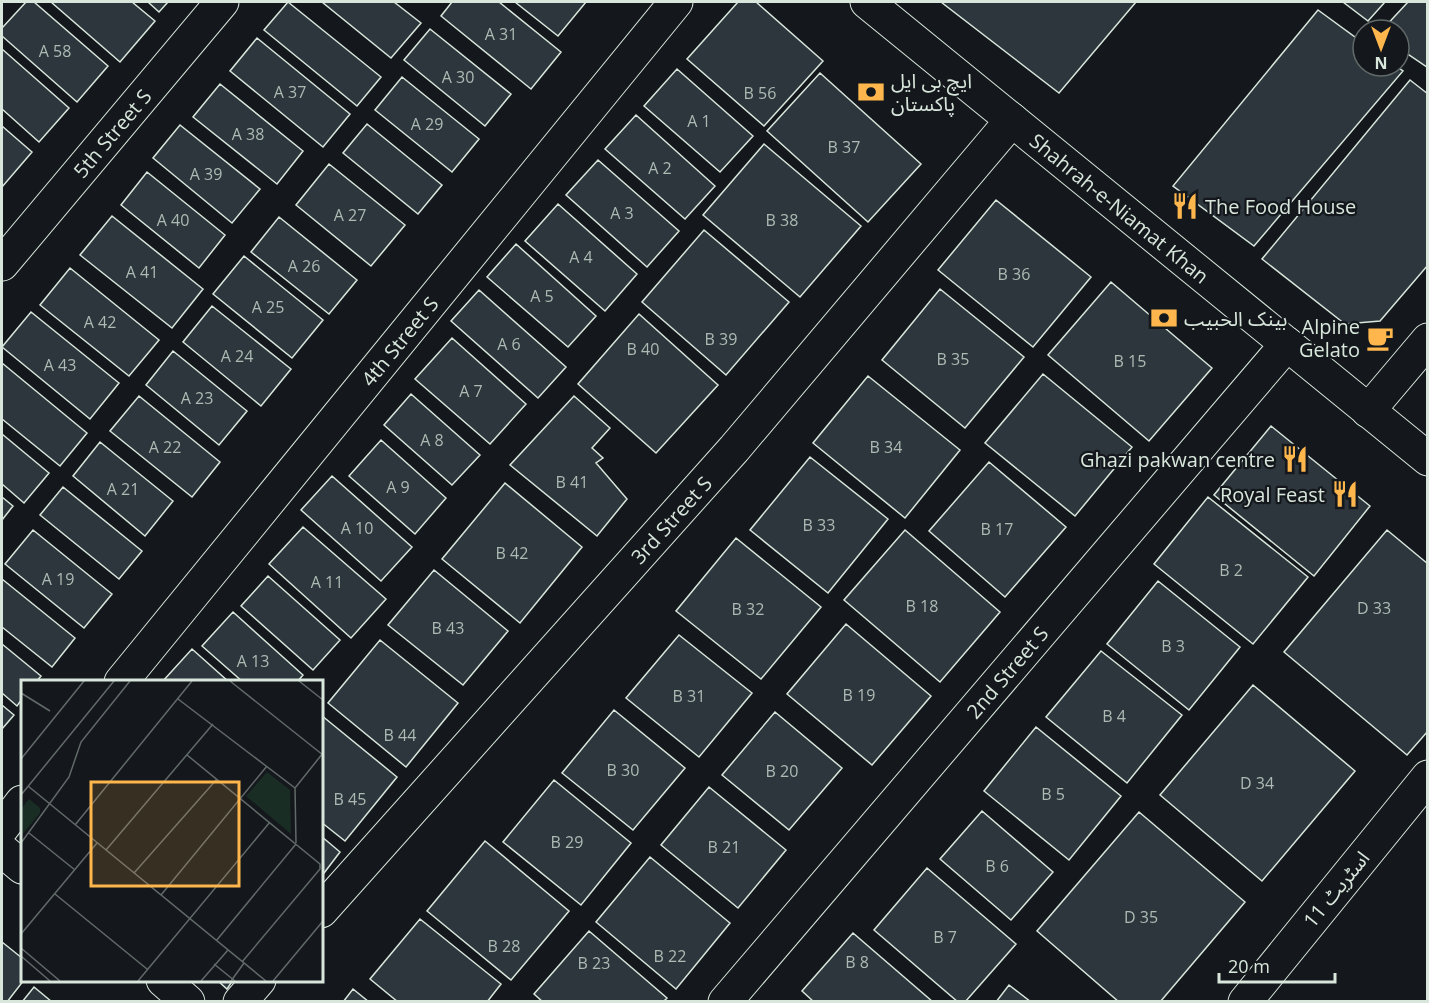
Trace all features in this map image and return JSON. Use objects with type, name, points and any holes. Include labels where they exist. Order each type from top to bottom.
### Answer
[{"type":"street","name":"5th Street S","points":[[2,264],[222,2]]},
{"type":"street","name":"4th Street S","points":[[123,680],[676,2]]},
{"type":"street","name":"Shahrah-e-Niamat Khan","points":[[867,2],[1428,459]]},
{"type":"street","name":"3rd Street S","points":[[322,910],[734,449],[1012,120]]},
{"type":"street","points":[[1368,411],[1428,340]]},
{"type":"street","name":"2nd Street S","points":[[726,1002],[1287,344]]},
{"type":"street","name":"اسٹریٹ 11","points":[[1245,1002],[1428,777]]},
{"type":"street","points":[[2,828],[21,803]]},
{"type":"street","points":[[2,850],[21,866]]},
{"type":"street","points":[[164,982],[189,1002]]},
{"type":"street","points":[[240,1002],[258,982]]},
{"type":"building","points":[[26,2],[34,2],[108,66],[77,102],[2,36],[2,28]]},
{"type":"building","points":[[51,2],[132,2],[155,21],[120,62]]},
{"type":"building","points":[[148,2],[168,2],[159,12]]},
{"type":"building","points":[[288,2],[381,77],[357,106],[264,30]]},
{"type":"building","points":[[322,2],[394,2],[421,23],[391,58]]},
{"type":"building","points":[[452,2],[499,2],[561,52],[531,89],[441,16]]},
{"type":"building","points":[[515,2],[586,2],[558,36]]},
{"type":"building","points":[[738,2],[756,2],[823,61],[764,126],[687,59]]},
{"type":"building","points":[[941,2],[1136,2],[1059,93]]},
{"type":"building","points":[[1343,2],[1385,2],[1371,18],[1364,18]]},
{"type":"building","points":[[1408,2],[1428,2],[1427,67],[1411,56],[1411,18],[1393,18]]},
{"type":"building","points":[[1318,10],[1351,34],[1351,78],[1397,78],[1254,246],[1173,186]]},
{"type":"building","points":[[430,29],[511,94],[485,126],[404,60]]},
{"type":"building","points":[[257,38],[350,114],[323,147],[230,71]]},
{"type":"building","points":[[2,49],[69,108],[39,142],[2,109]]},
{"type":"building","points":[[677,69],[753,136],[720,172],[644,106]]},
{"type":"building","points":[[820,73],[921,164],[868,222],[767,131]]},
{"type":"building","points":[[402,77],[479,139],[452,172],[375,110]]},
{"type":"building","points":[[1410,80],[1428,94],[1428,265],[1380,321],[1345,324],[1262,259]]},
{"type":"building","points":[[220,84],[303,151],[277,184],[193,117]]},
{"type":"building","points":[[636,115],[715,186],[685,219],[605,149]]},
{"type":"building","points":[[367,124],[442,185],[418,214],[343,153]]},
{"type":"building","points":[[180,125],[260,189],[232,223],[153,158]]},
{"type":"building","points":[[2,126],[32,152],[2,187]]},
{"type":"building","points":[[764,144],[861,226],[800,297],[703,215]]},
{"type":"building","points":[[598,160],[679,231],[647,267],[566,195]]},
{"type":"building","points":[[329,164],[405,225],[371,266],[296,205]]},
{"type":"building","points":[[147,172],[225,235],[199,268],[121,205]]},
{"type":"building","points":[[996,200],[1091,277],[1033,347],[938,270]]},
{"type":"building","points":[[558,204],[637,274],[605,311],[525,241]]},
{"type":"building","points":[[112,216],[203,289],[172,328],[80,255]]},
{"type":"building","points":[[279,217],[357,280],[329,314],[251,252]]},
{"type":"building","points":[[704,230],[789,302],[726,375],[642,302]]},
{"type":"building","points":[[516,244],[596,316],[568,347],[487,277]]},
{"type":"building","points":[[244,256],[323,320],[292,358],[213,294]]},
{"type":"building","points":[[70,268],[159,340],[129,376],[40,305]]},
{"type":"building","points":[[1111,282],[1212,368],[1149,441],[1048,355]]},
{"type":"building","points":[[940,289],[1024,357],[965,428],[882,360]]},
{"type":"building","points":[[479,290],[566,367],[538,398],[451,321]]},
{"type":"building","points":[[212,306],[291,369],[261,406],[183,342]]},
{"type":"building","points":[[31,312],[119,383],[90,419],[2,347]]},
{"type":"building","points":[[639,314],[718,385],[656,453],[578,384]]},
{"type":"building","points":[[452,338],[526,404],[490,444],[415,379]]},
{"type":"building","points":[[173,351],[247,411],[219,445],[146,385]]},
{"type":"building","points":[[2,363],[87,433],[60,466],[2,419]]},
{"type":"building","points":[[1043,374],[1132,447],[1075,516],[985,443]]},
{"type":"building","points":[[868,376],[960,450],[905,518],[813,443]]},
{"type":"building","points":[[411,394],[480,455],[452,485],[384,425]]},
{"type":"building","points":[[139,396],[220,462],[192,497],[110,431]]},
{"type":"building","points":[[574,396],[610,428],[592,448],[603,458],[596,463],[627,499],[597,536],[510,465]]},
{"type":"building","points":[[1271,426],[1370,506],[1314,576],[1214,495]]},
{"type":"building","points":[[2,434],[49,473],[24,503],[2,484]]},
{"type":"building","points":[[381,440],[446,498],[415,534],[349,476]]},
{"type":"building","points":[[100,442],[173,501],[145,536],[73,476]]},
{"type":"building","points":[[810,457],[888,519],[828,593],[750,530]]},
{"type":"building","points":[[989,462],[1066,527],[1005,597],[929,531]]},
{"type":"building","points":[[332,476],[412,547],[381,581],[301,510]]},
{"type":"building","points":[[505,483],[582,547],[520,623],[442,559]]},
{"type":"building","points":[[63,487],[142,551],[119,579],[40,515]]},
{"type":"building","points":[[2,497],[13,506],[2,520]]},
{"type":"building","points":[[1208,497],[1308,577],[1253,644],[1154,564]]},
{"type":"building","points":[[303,527],[386,599],[351,638],[269,564]]},
{"type":"building","points":[[33,530],[112,594],[84,628],[5,564]]},
{"type":"building","points":[[905,530],[1000,612],[940,682],[844,600]]},
{"type":"building","points":[[1387,530],[1428,564],[1428,731],[1407,755],[1284,652]]},
{"type":"building","points":[[736,538],[821,607],[761,679],[676,611]]},
{"type":"building","points":[[434,570],[508,631],[463,685],[388,625]]},
{"type":"building","points":[[268,576],[340,640],[313,670],[241,606]]},
{"type":"building","points":[[2,579],[75,638],[52,667],[2,627]]},
{"type":"building","points":[[1158,581],[1240,647],[1189,710],[1107,644]]},
{"type":"building","points":[[233,612],[303,675],[299,680],[241,680],[202,646]]},
{"type":"building","points":[[846,624],[931,696],[872,765],[787,694]]},
{"type":"building","points":[[679,635],[752,693],[699,757],[626,698]]},
{"type":"building","points":[[380,640],[458,703],[406,767],[328,703]]},
{"type":"building","points":[[2,644],[41,676],[38,680],[21,680],[21,700],[17,706],[2,693]]},
{"type":"building","points":[[192,649],[227,680],[164,680]]},
{"type":"building","points":[[1101,651],[1182,715],[1127,783],[1046,717]]},
{"type":"building","points":[[1253,685],[1355,771],[1262,881],[1160,795]]},
{"type":"building","points":[[2,705],[14,715],[2,729]]},
{"type":"building","points":[[614,710],[685,768],[633,830],[562,773]]},
{"type":"building","points":[[775,712],[842,768],[789,830],[722,775]]},
{"type":"building","points":[[322,716],[397,777],[345,841],[322,823]]},
{"type":"building","points":[[1036,727],[1121,796],[1069,860],[984,791]]},
{"type":"building","points":[[554,780],[631,843],[581,905],[503,842]]},
{"type":"building","points":[[709,787],[786,850],[738,908],[661,845]]},
{"type":"building","points":[[982,811],[1053,872],[1011,920],[940,859]]},
{"type":"building","points":[[1139,812],[1245,902],[1160,1002],[1119,1002],[1037,931]]},
{"type":"building","points":[[322,837],[340,852],[322,876]]},
{"type":"building","points":[[485,841],[569,911],[511,980],[427,911]]},
{"type":"building","points":[[650,857],[730,923],[676,989],[596,922]]},
{"type":"building","points":[[927,868],[1016,944],[965,1002],[958,1002],[874,930]]},
{"type":"building","points":[[420,919],[501,984],[487,1002],[398,1002],[370,979]]},
{"type":"building","points":[[589,931],[667,998],[663,1002],[543,1002],[534,994]]},
{"type":"building","points":[[853,933],[933,1002],[814,1002],[802,991]]},
{"type":"building","points":[[2,942],[21,957],[22,982],[7,1002],[2,1002]]},
{"type":"building","points":[[219,982],[232,982],[227,989]]},
{"type":"building","points":[[1009,985],[1031,1002],[996,1002]]},
{"type":"building","points":[[34,987],[52,1002],[22,1002]]},
{"type":"building","points":[[353,989],[369,1002],[343,1002]]},
{"type":"place","name":"ایچ بی ایل پاکستان","points":[[871,92]]},
{"type":"place","name":"The Food House","points":[[1185,206]]},
{"type":"place","name":"بينک الحبيب","points":[[1164,318]]},
{"type":"place","name":"Alpine Gelato","points":[[1380,338]]},
{"type":"place","name":"Ghazi pakwan centre","points":[[1295,459]]},
{"type":"place","name":"Royal Feast","points":[[1345,494]]}]
